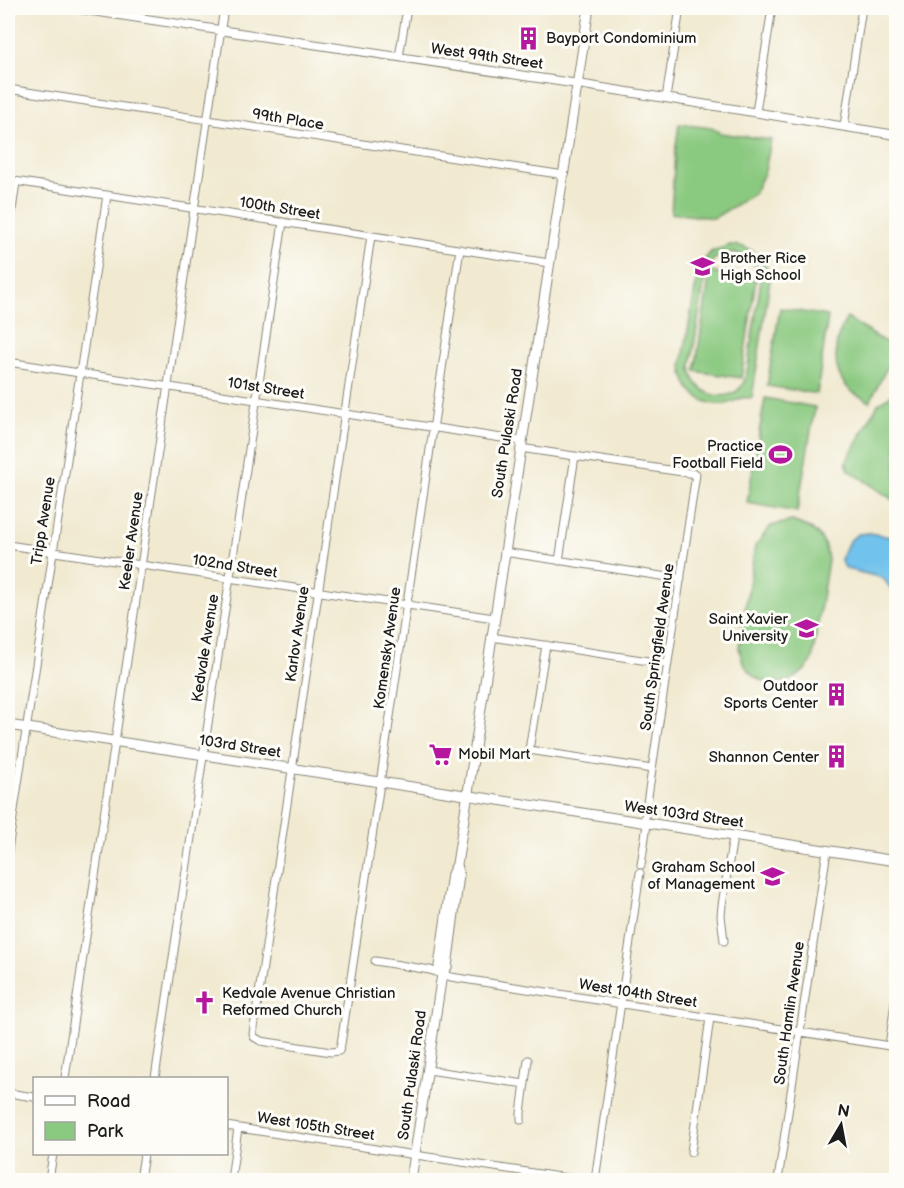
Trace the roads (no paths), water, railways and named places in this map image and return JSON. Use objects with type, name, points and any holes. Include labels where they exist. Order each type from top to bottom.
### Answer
[{"type":"main road","name":"South Pulaski Road","points":[[411,1180],[442,974],[441,952],[452,874],[457,864],[590,8]]},
{"type":"main road","name":"103rd Street","points":[[8,725],[467,797]]},
{"type":"main road","name":"West 103rd Street","points":[[467,797],[897,861]]},
{"type":"street","name":"West 99th Street","points":[[73,8],[133,12],[221,30],[897,135]]},
{"type":"street","name":"Keeler Avenue","points":[[64,1077],[224,8]]},
{"type":"street","points":[[399,57],[407,8]]},
{"type":"street","points":[[666,98],[680,8]]},
{"type":"street","points":[[756,112],[772,8]]},
{"type":"street","points":[[844,126],[862,8]]},
{"type":"street","name":"99th Place","points":[[8,89],[564,175]]},
{"type":"street","name":"100th Street","points":[[8,180],[549,263]]},
{"type":"street","points":[[8,238],[16,182]]},
{"type":"street","name":"Tripp Avenue","points":[[8,850],[78,372],[107,195]]},
{"type":"street","name":"Kedvale Avenue","points":[[155,1077],[283,222]]},
{"type":"street","name":"Karlov Avenue","points":[[339,1051],[331,1052],[254,1038],[291,770],[371,236]]},
{"type":"street","name":"Komensky Avenue","points":[[339,1051],[460,249]]},
{"type":"street","name":"101st Street","points":[[8,362],[434,427],[574,456],[696,474]]},
{"type":"street","points":[[559,561],[574,456]]},
{"type":"street","name":"South Springfield Avenue","points":[[595,1180],[696,474]]},
{"type":"street","name":"102nd Street","points":[[8,545],[494,618]]},
{"type":"street","points":[[504,552],[681,579]]},
{"type":"street","points":[[491,637],[668,664]]},
{"type":"street","points":[[546,645],[529,750],[652,769]]},
{"type":"street","points":[[724,940],[722,905],[733,837]]},
{"type":"street","name":"South Hamlin Avenue","points":[[778,1180],[827,850]]},
{"type":"street","name":"West 104th Street","points":[[375,961],[430,970],[451,977],[893,1046]]},
{"type":"street","points":[[893,1046],[897,995]]},
{"type":"street","points":[[691,1152],[710,1018]]},
{"type":"street","points":[[521,1120],[528,1060]]},
{"type":"street","points":[[428,1070],[525,1084]]},
{"type":"street","points":[[8,1093],[33,1097]]},
{"type":"street","name":"West 105th Street","points":[[228,1126],[579,1180]]},
{"type":"street","points":[[231,1180],[238,1128]]},
{"type":"street","points":[[49,1180],[53,1155]]},
{"type":"street","points":[[140,1180],[144,1155]]},
{"type":"water","points":[[869,533],[896,538],[896,596],[883,578],[847,569],[842,564],[841,559],[849,541],[858,534]]},
{"type":"place","name":"Bayport Condominium","points":[[528,38]]},
{"type":"place","name":"Brother Rice High School","points":[[702,267]]},
{"type":"place","name":"Practice Football Field","points":[[781,455]]},
{"type":"place","name":"Saint Xavier University","points":[[806,628]]},
{"type":"place","name":"Outdoor Sports Center","points":[[836,695]]},
{"type":"place","name":"Mobil Mart","points":[[440,754]]},
{"type":"place","name":"Shannon Center","points":[[837,757]]},
{"type":"place","name":"Graham School of Management","points":[[773,876]]},
{"type":"place","name":"Kedvale Avenue Christian Reformed Church","points":[[204,1002]]}]
